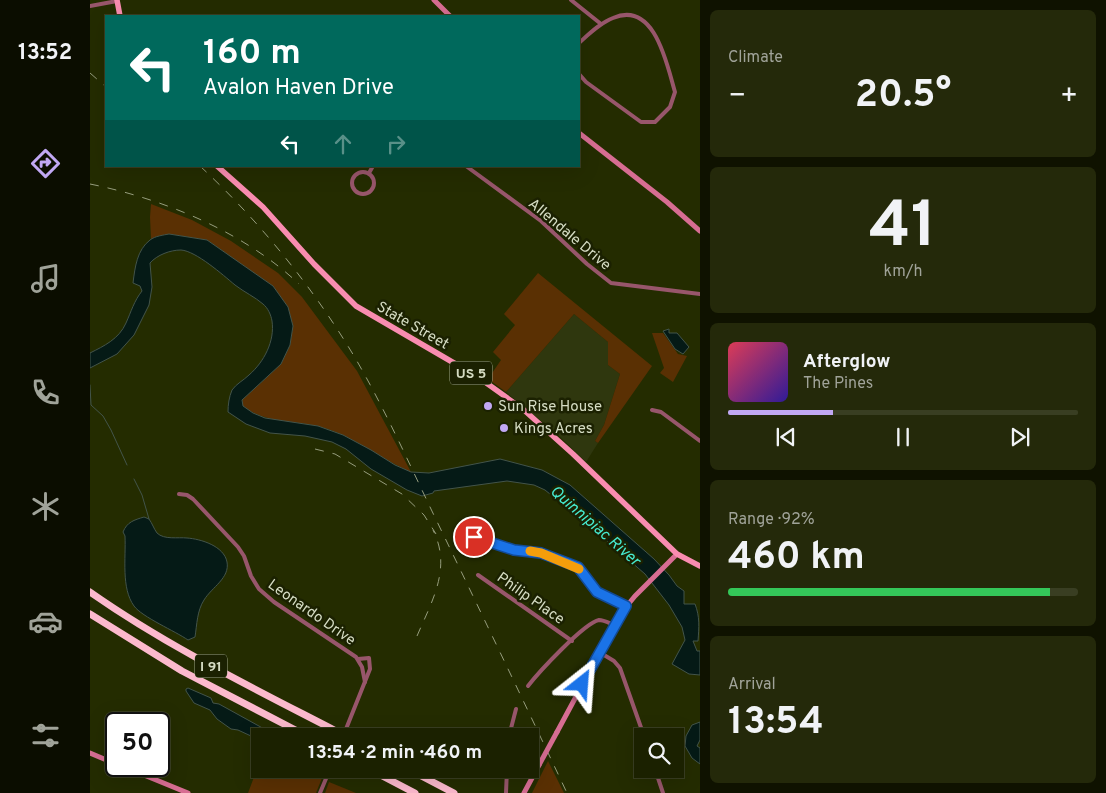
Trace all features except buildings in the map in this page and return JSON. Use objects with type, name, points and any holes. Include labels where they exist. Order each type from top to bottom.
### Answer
[{"type":"highway","name":"I 91","points":[[90,592],[138,624],[191,655],[330,728]]},
{"type":"highway","name":"I 91","points":[[90,614],[176,668],[291,728]]},
{"type":"highway","points":[[386,778],[415,793]]},
{"type":"highway","points":[[425,778],[454,793]]},
{"type":"main road","points":[[119,0],[120,15]]},
{"type":"main road","points":[[434,0],[449,15]]},
{"type":"main road","points":[[580,134],[667,202],[700,231]]},
{"type":"main road","name":"State Street","points":[[219,167],[263,207],[314,264],[356,306],[478,378],[524,410],[573,454],[677,554],[700,566]]},
{"type":"main road","points":[[524,793],[626,606],[677,554]]},
{"type":"main road","points":[[90,753],[105,759]]},
{"type":"main road","points":[[149,777],[188,793]]},
{"type":"street","points":[[90,6],[119,0]]},
{"type":"street","points":[[571,0],[601,24]]},
{"type":"street","points":[[580,42],[601,24],[613,18],[626,15],[638,17],[655,32],[675,92],[670,107],[655,122],[642,122],[586,82],[580,75]]},
{"type":"street","points":[[369,173],[372,167]]},
{"type":"street","name":"Allendale Drive","points":[[467,167],[541,221],[587,264],[611,283],[700,294]]},
{"type":"street","points":[[362,172],[369,173],[374,182],[372,189],[364,194],[357,192],[353,188],[352,182],[355,175],[362,172]]},
{"type":"street","points":[[652,410],[661,412],[700,441]]},
{"type":"street","name":"Leonardo Drive","points":[[178,494],[187,495],[193,499],[238,547],[259,589],[274,602],[358,659],[365,682]]},
{"type":"street","points":[[474,537],[514,550],[541,553],[578,567],[597,592],[626,606]]},
{"type":"street","name":"Philip Place","points":[[478,574],[572,641]]},
{"type":"street","points":[[528,686],[546,663],[598,620],[614,625]]},
{"type":"street","points":[[600,652],[614,661],[620,668],[641,728]]},
{"type":"street","name":"Leonardo Drive","points":[[358,659],[369,658],[370,668],[365,682]]},
{"type":"street","points":[[347,728],[365,682]]},
{"type":"street","points":[[511,728],[516,709]]},
{"type":"street","points":[[320,793],[326,778]]},
{"type":"street","points":[[506,793],[507,778]]},
{"type":"street","points":[[658,778],[663,793]]},
{"type":"shaded area","points":[[151,204],[192,220],[231,241],[278,273],[302,297],[357,371],[411,472],[353,440],[330,430],[308,424],[269,418],[243,406],[242,400],[281,364],[290,345],[293,326],[272,286],[207,240],[169,234],[151,239]]},
{"type":"shaded area","points":[[538,273],[652,366],[598,443],[595,441],[604,425],[620,374],[608,365],[608,342],[574,314],[506,392],[488,379],[501,360],[493,352],[515,325],[504,314]]},
{"type":"shaded area","points":[[574,314],[608,342],[608,365],[620,374],[604,425],[595,441],[598,443],[586,462],[557,434],[506,392]]},
{"type":"shaded area","points":[[652,333],[663,333],[678,354],[687,356],[673,382],[660,373],[664,368]]},
{"type":"shaded area","points":[[548,761],[564,793],[532,793]]},
{"type":"shaded area","points":[[254,778],[322,778],[316,793],[248,793]]},
{"type":"shaded area","points":[[329,782],[356,793],[325,793]]},
{"type":"water","name":"Quinnipiac River","points":[[169,234],[207,240],[273,286],[288,307],[293,326],[290,345],[281,364],[242,400],[243,406],[265,418],[318,426],[343,435],[411,472],[429,473],[500,459],[542,470],[570,485],[654,559],[677,586],[684,591],[684,604],[695,604],[699,631],[698,641],[693,641],[697,651],[700,651],[700,675],[689,674],[672,664],[685,640],[682,627],[669,605],[645,574],[591,527],[584,516],[561,503],[545,490],[534,485],[507,481],[434,491],[422,496],[407,490],[371,469],[346,449],[332,442],[305,436],[270,433],[246,424],[228,412],[232,390],[254,370],[267,351],[272,336],[272,319],[268,310],[257,299],[238,288],[194,254],[181,250],[172,251],[160,255],[150,263],[152,287],[149,305],[134,335],[117,354],[90,368],[90,353],[111,341],[123,329],[142,291],[140,286],[133,283],[139,254],[152,239]]},
{"type":"water","points":[[669,329],[669,333],[677,333],[689,347],[683,354],[675,349],[663,331]]},
{"type":"water","points":[[144,517],[149,519],[160,535],[205,542],[217,548],[225,556],[227,562],[226,573],[207,595],[200,609],[195,637],[188,640],[144,615],[134,606],[127,591],[125,536],[123,532],[131,522]]},
{"type":"water","points":[[188,688],[211,698],[213,703],[219,704],[262,728],[251,728],[251,736],[231,729],[217,719],[210,710],[194,703],[186,689]]},
{"type":"water","points":[[700,722],[700,740],[697,746],[700,748],[700,764],[692,758],[685,746],[686,736],[692,725]]},
{"type":"waterway","points":[[90,385],[91,405],[103,416],[127,465]]},
{"type":"waterway","points":[[134,479],[142,495],[149,519]]},
{"type":"railway","points":[[90,73],[105,86]]},
{"type":"railway","points":[[201,167],[243,209],[284,256],[321,305],[354,356],[401,446],[567,793]]},
{"type":"railway","points":[[90,184],[118,190],[202,220],[254,249],[299,284]]},
{"type":"railway","points":[[315,449],[335,454],[402,494],[424,515],[436,534]]},
{"type":"railway","points":[[417,636],[434,597],[440,571],[441,558],[433,530]]},
{"type":"slow traffic","points":[[530,551],[541,553],[579,569]]},
{"type":"place","name":"Sun Rise House","points":[[488,406]]},
{"type":"place","name":"Kings Acres","points":[[504,428]]},
{"type":"route","points":[[474,537],[514,550],[541,553],[578,567],[597,592],[626,606],[582,684]]}]
